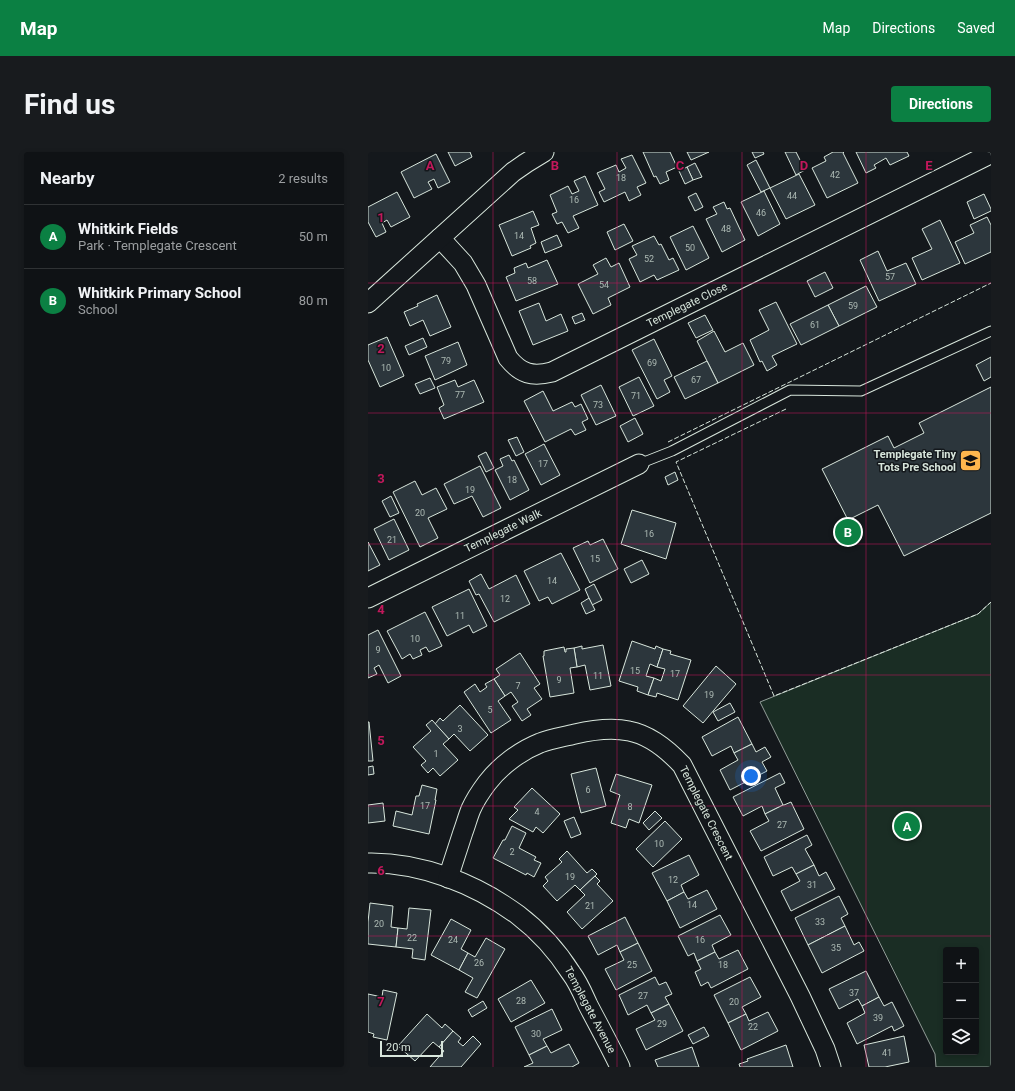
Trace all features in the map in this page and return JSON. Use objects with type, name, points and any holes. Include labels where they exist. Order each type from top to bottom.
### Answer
[{"type":"street","points":[[368,303],[513,172],[544,152]]},
{"type":"street","name":"Templegate Close","points":[[440,238],[463,263],[476,285],[508,358],[514,366],[522,371],[532,374],[542,374],[552,372],[986,156],[990,152]]},
{"type":"street","name":"Templegate Walk","points":[[368,598],[639,464]]},
{"type":"street","name":"Templegate Crescent","points":[[448,878],[471,809],[488,782],[511,760],[538,744],[583,732],[608,729],[629,731],[644,736],[665,748],[682,765],[800,996],[825,1049],[831,1067]]},
{"type":"street","name":"Templegate Avenue","points":[[368,863],[392,864],[411,867],[448,878],[478,891],[502,904],[518,916],[548,943],[573,974],[620,1067]]},
{"type":"lane","points":[[639,464],[672,451],[790,390],[861,391],[991,332]]},
{"type":"green space","points":[[991,602],[991,1067],[936,1067],[935,1054],[760,702],[978,614]]},
{"type":"building","points":[[448,152],[470,152],[472,157],[455,166]]},
{"type":"building","points":[[643,152],[670,152],[677,167],[666,172],[669,180],[660,184],[656,176],[654,177]]},
{"type":"building","points":[[687,152],[709,152],[691,160]]},
{"type":"building","points":[[752,152],[763,152],[764,154],[755,158]]},
{"type":"building","points":[[785,152],[796,152],[805,170],[796,175]]},
{"type":"building","points":[[833,152],[844,152],[843,153],[858,183],[827,198],[812,168],[826,161],[824,157]]},
{"type":"building","points":[[856,152],[907,152],[909,156],[890,165],[886,158],[874,165],[876,168],[866,173]]},
{"type":"building","points":[[436,154],[450,182],[438,188],[434,179],[428,182],[432,189],[414,198],[401,172]]},
{"type":"building","points":[[632,155],[646,183],[637,187],[641,195],[629,201],[625,192],[604,202],[599,192],[605,189],[597,173],[616,165],[619,172],[626,168],[621,159]]},
{"type":"building","points":[[756,160],[770,188],[761,192],[747,165]]},
{"type":"building","points":[[695,163],[702,177],[693,180],[687,167]]},
{"type":"building","points":[[687,167],[693,180],[685,184],[679,171]]},
{"type":"building","points":[[799,174],[815,205],[786,219],[770,188]]},
{"type":"building","points":[[585,176],[598,205],[573,216],[579,228],[568,233],[562,222],[557,224],[552,214],[557,212],[550,195],[568,186],[572,194],[579,191],[574,181]]},
{"type":"building","points":[[764,191],[780,224],[758,236],[741,202]]},
{"type":"building","points":[[397,192],[410,217],[391,227],[387,220],[382,223],[386,232],[376,237],[368,222],[368,207]]},
{"type":"building","points":[[696,193],[703,207],[695,211],[688,197]]},
{"type":"building","points":[[984,194],[991,211],[974,219],[967,202]]},
{"type":"building","points":[[724,202],[727,209],[730,208],[745,240],[722,252],[706,219],[717,214],[713,207]]},
{"type":"building","points":[[533,211],[539,225],[531,228],[536,243],[530,246],[531,248],[512,256],[499,225]]},
{"type":"building","points":[[987,217],[991,225],[991,252],[965,264],[955,242],[974,233],[970,225]]},
{"type":"building","points":[[940,220],[960,263],[922,280],[912,258],[932,249],[922,229]]},
{"type":"building","points":[[624,224],[633,241],[615,250],[607,232]]},
{"type":"building","points":[[693,226],[709,258],[686,270],[670,237]]},
{"type":"building","points":[[557,235],[562,246],[545,253],[541,242]]},
{"type":"building","points":[[654,236],[659,245],[661,244],[669,260],[673,258],[679,270],[657,280],[654,275],[640,282],[629,259],[637,255],[632,246]]},
{"type":"building","points":[[878,251],[887,271],[906,263],[916,284],[879,301],[860,260]]},
{"type":"building","points":[[606,258],[611,267],[619,263],[630,287],[608,298],[611,305],[593,314],[578,284],[598,274],[593,265]]},
{"type":"building","points":[[547,260],[558,284],[516,301],[506,277],[515,273],[514,268],[526,263],[528,268]]},
{"type":"building","points":[[825,272],[833,288],[815,297],[807,281]]},
{"type":"building","points":[[866,286],[877,307],[839,326],[828,305]]},
{"type":"building","points":[[437,295],[451,327],[430,336],[423,320],[410,326],[404,312]]},
{"type":"building","points":[[776,302],[797,344],[772,356],[777,365],[767,371],[762,361],[760,362],[750,340],[769,330],[759,310]]},
{"type":"building","points":[[539,303],[546,321],[561,314],[568,331],[533,345],[519,311]]},
{"type":"building","points":[[828,305],[839,326],[801,345],[790,324]]},
{"type":"building","points":[[582,313],[585,320],[575,324],[572,317]]},
{"type":"building","points":[[705,315],[713,330],[696,338],[688,323]]},
{"type":"building","points":[[714,331],[725,352],[743,343],[754,365],[718,383],[697,341]]},
{"type":"building","points":[[387,337],[404,376],[380,387],[368,360],[368,345]]},
{"type":"building","points":[[423,338],[427,347],[409,355],[405,346]]},
{"type":"building","points":[[654,339],[672,376],[664,380],[670,392],[657,399],[632,350]]},
{"type":"building","points":[[458,342],[467,365],[435,380],[425,356]]},
{"type":"building","points":[[991,357],[991,377],[984,381],[976,365]]},
{"type":"building","points":[[707,361],[718,383],[685,399],[674,377]]},
{"type":"building","points":[[639,377],[654,406],[633,416],[619,387]]},
{"type":"building","points":[[430,378],[435,388],[420,394],[415,384]]},
{"type":"building","points":[[455,380],[458,387],[474,380],[484,402],[444,419],[439,408],[444,405],[437,387]]},
{"type":"building","points":[[601,385],[616,416],[596,425],[581,395]]},
{"type":"building","points":[[991,387],[991,513],[904,556],[878,505],[848,520],[822,469],[888,436],[894,448],[924,433],[919,423]]},
{"type":"building","points":[[543,391],[553,411],[572,402],[575,407],[581,404],[588,419],[582,422],[586,430],[575,435],[571,429],[545,442],[524,401]]},
{"type":"building","points":[[635,418],[643,434],[628,442],[620,426]]},
{"type":"building","points":[[517,437],[524,452],[516,456],[508,440]]},
{"type":"building","points":[[544,444],[560,475],[541,485],[525,454]]},
{"type":"building","points":[[486,452],[494,468],[486,472],[478,456]]},
{"type":"building","points":[[509,455],[512,461],[514,460],[529,490],[510,500],[495,470],[503,466],[500,459]]},
{"type":"building","points":[[480,466],[501,508],[483,517],[472,496],[454,504],[444,484]]},
{"type":"building","points":[[675,472],[678,480],[668,485],[665,477]]},
{"type":"building","points":[[415,481],[422,495],[436,488],[447,509],[428,518],[438,538],[420,547],[393,492]]},
{"type":"building","points":[[391,496],[399,513],[390,517],[382,501]]},
{"type":"building","points":[[632,510],[676,523],[666,559],[621,544]]},
{"type":"building","points":[[394,519],[409,550],[389,560],[374,529]]},
{"type":"building","points":[[603,539],[618,569],[590,583],[573,548],[588,541],[590,545]]},
{"type":"building","points":[[368,542],[380,565],[368,571]]},
{"type":"building","points":[[561,553],[580,590],[552,604],[548,597],[539,601],[524,571]]},
{"type":"building","points":[[642,560],[649,574],[631,583],[624,569]]},
{"type":"building","points":[[481,574],[489,589],[516,575],[530,604],[494,622],[479,594],[476,595],[469,581]]},
{"type":"building","points":[[594,584],[602,600],[592,605],[585,589]]},
{"type":"building","points":[[469,589],[487,626],[473,633],[469,625],[447,636],[432,607]]},
{"type":"building","points":[[589,598],[595,610],[586,614],[581,603]]},
{"type":"building","points":[[425,612],[442,646],[429,652],[426,647],[420,650],[422,655],[413,659],[410,654],[402,659],[387,631]]},
{"type":"building","points":[[378,630],[401,676],[388,683],[379,665],[374,668],[377,674],[368,678],[368,635]]},
{"type":"building","points":[[632,641],[655,649],[656,646],[663,649],[657,667],[650,664],[646,676],[654,678],[648,695],[637,691],[638,687],[619,681]]},
{"type":"building","points":[[603,645],[611,686],[590,690],[585,665],[577,667],[574,648],[582,646],[582,649]]},
{"type":"building","points":[[564,647],[565,652],[566,649],[574,648],[577,667],[570,668],[574,693],[550,697],[543,656],[544,651]]},
{"type":"building","points":[[663,649],[671,651],[670,654],[691,660],[678,700],[657,693],[656,697],[648,695],[654,678],[661,681],[665,669],[657,667]]},
{"type":"building","points":[[520,653],[540,684],[534,688],[542,699],[527,709],[531,715],[522,721],[512,706],[518,702],[511,692],[505,696],[494,679],[500,675],[496,669]]},
{"type":"building","points":[[716,666],[736,684],[703,723],[683,706]]},
{"type":"building","points":[[494,679],[505,696],[498,701],[511,720],[491,733],[464,692],[475,684],[480,692],[487,687],[485,684]]},
{"type":"building","points":[[730,703],[735,712],[718,721],[713,712]]},
{"type":"building","points":[[460,705],[488,735],[470,751],[454,734],[449,739],[435,724],[440,718],[443,721]]},
{"type":"building","points":[[738,717],[752,744],[734,753],[731,746],[712,756],[702,737]]},
{"type":"building","points":[[432,720],[449,739],[443,744],[458,760],[440,776],[433,768],[428,773],[421,765],[426,761],[413,747],[431,731],[426,725]]},
{"type":"building","points":[[369,722],[373,761],[368,761]]},
{"type":"building","points":[[752,744],[756,752],[765,747],[771,757],[762,762],[767,771],[730,790],[720,770],[738,760],[734,753]]},
{"type":"building","points":[[373,766],[374,774],[368,775],[368,767]]},
{"type":"building","points":[[596,768],[606,806],[581,813],[571,774]]},
{"type":"building","points":[[780,773],[785,783],[775,788],[783,805],[765,814],[762,806],[743,816],[733,797]]},
{"type":"building","points":[[616,774],[652,785],[639,823],[629,819],[626,828],[611,823],[620,795],[610,791]]},
{"type":"building","points":[[422,785],[437,789],[429,834],[393,826],[396,811],[412,815],[416,796],[419,796]]},
{"type":"building","points":[[532,788],[560,814],[543,833],[536,827],[533,832],[509,819],[518,810],[514,807]]},
{"type":"building","points":[[791,802],[804,829],[761,851],[750,831],[769,821],[765,814]]},
{"type":"building","points":[[383,803],[385,821],[368,823],[368,805]]},
{"type":"building","points":[[655,811],[662,818],[649,830],[643,823]]},
{"type":"building","points":[[574,817],[581,834],[571,838],[564,821]]},
{"type":"building","points":[[665,821],[682,839],[653,867],[636,849]]},
{"type":"building","points":[[512,826],[526,833],[519,848],[536,857],[534,860],[541,863],[534,877],[527,873],[526,875],[493,858]]},
{"type":"building","points":[[807,835],[812,845],[805,849],[814,865],[796,874],[792,867],[773,876],[764,857]]},
{"type":"building","points":[[567,851],[587,873],[592,869],[597,874],[580,890],[575,885],[557,901],[543,886],[548,881],[545,877],[562,862],[559,859]]},
{"type":"building","points":[[689,855],[699,875],[681,885],[684,892],[667,901],[652,873]]},
{"type":"building","points":[[814,865],[819,876],[826,872],[835,889],[791,911],[781,891],[800,881],[796,874]]},
{"type":"building","points":[[595,876],[600,881],[597,884],[613,901],[582,929],[567,912],[585,895],[580,890]]},
{"type":"building","points":[[707,890],[717,909],[680,928],[667,901],[684,892],[688,899]]},
{"type":"building","points":[[839,896],[848,914],[841,918],[845,926],[808,945],[795,918]]},
{"type":"building","points":[[370,903],[393,906],[391,927],[398,928],[396,947],[368,944]]},
{"type":"building","points":[[409,908],[431,910],[425,960],[412,958],[413,949],[396,947],[398,928],[407,929]]},
{"type":"building","points":[[720,915],[731,935],[712,945],[715,952],[697,961],[694,953],[688,956],[678,936]]},
{"type":"building","points":[[625,917],[638,943],[620,952],[617,945],[598,955],[588,936]]},
{"type":"building","points":[[451,919],[471,930],[461,949],[468,953],[459,970],[431,955]]},
{"type":"building","points":[[845,926],[854,945],[859,942],[864,951],[822,973],[808,945]]},
{"type":"building","points":[[486,938],[505,949],[477,998],[465,992],[473,978],[459,970],[468,953],[475,957]]},
{"type":"building","points":[[638,943],[652,971],[616,990],[605,969],[624,960],[620,952]]},
{"type":"building","points":[[738,950],[748,969],[711,988],[708,982],[701,986],[695,972],[701,969],[697,961],[715,952],[719,959]]},
{"type":"building","points":[[866,971],[879,997],[862,1006],[858,999],[839,1009],[829,989]]},
{"type":"building","points":[[655,977],[659,985],[666,982],[672,994],[665,997],[669,1004],[651,1013],[647,1005],[628,1015],[619,995]]},
{"type":"building","points":[[750,977],[761,997],[742,1007],[746,1014],[728,1023],[714,995]]},
{"type":"building","points":[[531,980],[545,1003],[511,1022],[498,999]]},
{"type":"building","points":[[383,990],[397,993],[387,1040],[373,1037],[374,1034],[368,1032],[368,994],[382,997]]},
{"type":"building","points":[[879,997],[884,1006],[892,1002],[904,1026],[894,1031],[892,1026],[857,1044],[847,1023],[865,1013],[862,1006]]},
{"type":"building","points":[[483,1001],[487,1008],[472,1017],[468,1010]]},
{"type":"building","points":[[669,1004],[683,1031],[646,1050],[636,1029],[655,1020],[651,1013]]},
{"type":"building","points":[[552,1009],[562,1030],[543,1039],[547,1046],[529,1055],[515,1027]]},
{"type":"building","points":[[768,1012],[778,1031],[741,1050],[728,1023],[746,1014],[749,1021]]},
{"type":"building","points":[[427,1014],[442,1028],[445,1024],[453,1031],[439,1047],[433,1042],[415,1061],[398,1046]]},
{"type":"building","points":[[704,1027],[709,1036],[693,1044],[688,1035]]},
{"type":"building","points":[[453,1031],[461,1038],[458,1042],[463,1046],[473,1036],[481,1044],[461,1067],[430,1067],[444,1051],[439,1047]]},
{"type":"building","points":[[904,1036],[909,1062],[885,1067],[869,1067],[864,1045]]},
{"type":"building","points":[[569,1044],[579,1063],[572,1067],[524,1067],[533,1063],[529,1055],[547,1046],[551,1053]]},
{"type":"building","points":[[786,1045],[793,1067],[740,1067],[739,1064],[748,1061],[747,1059]]},
{"type":"building","points":[[692,1047],[699,1067],[658,1067],[655,1060]]},
{"type":"fence","points":[[668,442],[991,283]]},
{"type":"fence","points":[[786,409],[676,462],[774,696],[978,614],[991,602]]},
{"type":"place","name":"Templegate Tiny Tots Pre School","points":[[971,460]]},
{"type":"place","name":"Whitkirk Primary School","points":[[848,532]]},
{"type":"place","name":"Whitkirk Fields","points":[[907,826]]}]
